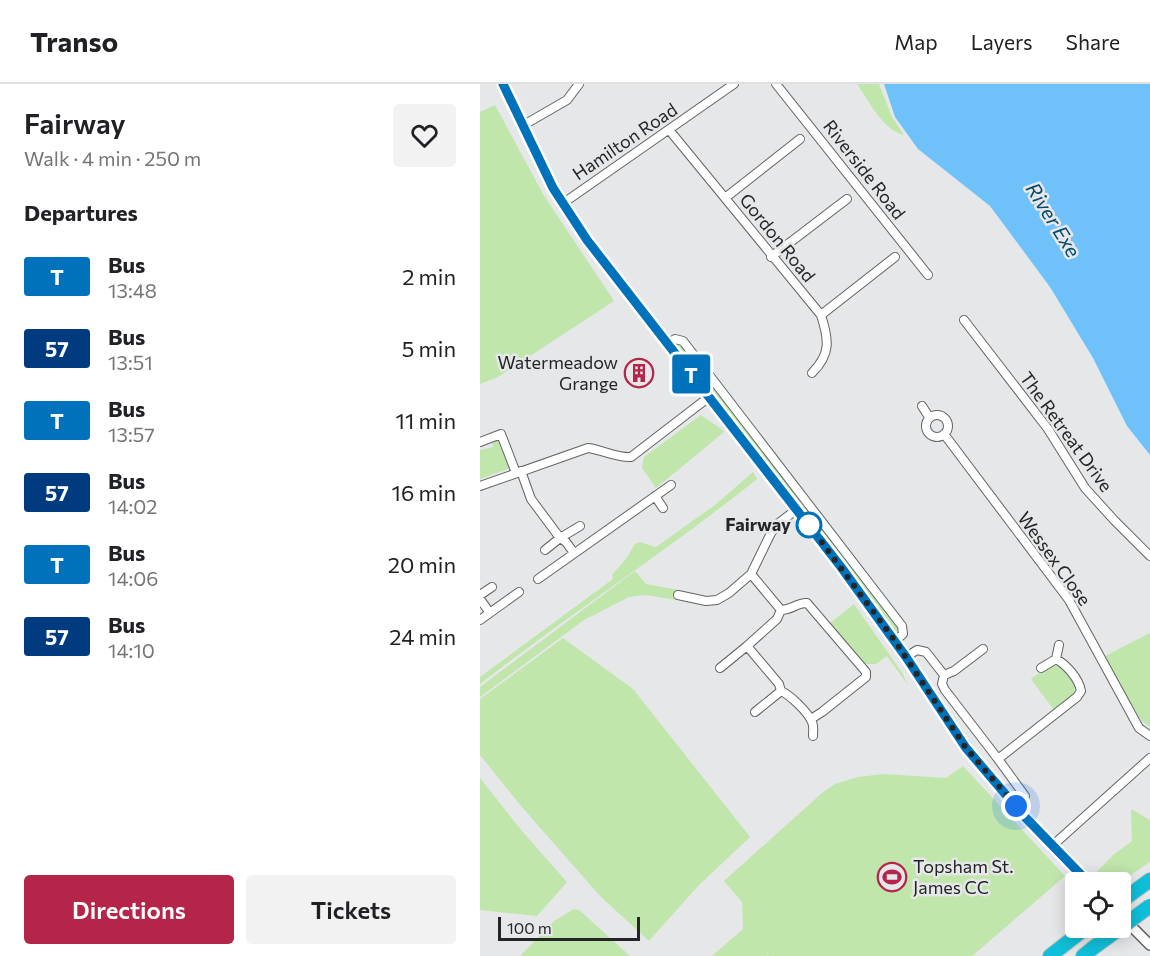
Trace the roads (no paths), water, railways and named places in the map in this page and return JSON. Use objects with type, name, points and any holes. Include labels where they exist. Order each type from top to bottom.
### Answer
[{"type":"highway","points":[[1131,894],[1146,883]]},
{"type":"highway","points":[[1088,952],[1150,906]]},
{"type":"highway","points":[[1050,956],[1072,938]]},
{"type":"street","points":[[503,84],[562,204],[616,279],[797,509],[895,641],[966,748],[1004,793],[1078,872]]},
{"type":"street","points":[[522,126],[567,100],[579,84]]},
{"type":"street","name":"Hamilton Road","points":[[562,204],[734,84]]},
{"type":"street","name":"Riverside Road","points":[[776,84],[928,275]]},
{"type":"street","name":"Gordon Road","points":[[670,130],[820,315],[827,350],[824,358],[812,373]]},
{"type":"street","points":[[725,198],[800,139]]},
{"type":"street","points":[[771,256],[847,200]]},
{"type":"street","points":[[820,315],[895,257]]},
{"type":"street","name":"The Retreat Drive","points":[[964,320],[1048,429],[1085,488],[1113,520],[1150,556]]},
{"type":"street","points":[[666,344],[675,339],[683,341],[764,445],[902,626],[903,634],[895,641]]},
{"type":"street","points":[[480,486],[588,447],[622,457],[631,457],[709,397]]},
{"type":"street","name":"Wessex Close","points":[[922,406],[929,417]]},
{"type":"street","name":"Wessex Close","points":[[939,415],[945,418],[948,429],[944,434],[936,437],[929,434],[925,428],[929,417],[939,415]]},
{"type":"street","points":[[480,442],[501,434],[531,499],[574,553]]},
{"type":"street","name":"Wessex Close","points":[[944,434],[1069,600],[1139,728],[1150,736]]},
{"type":"street","points":[[538,579],[671,485]]},
{"type":"street","points":[[655,496],[663,508]]},
{"type":"street","points":[[678,595],[706,601],[717,600],[729,593],[751,574],[771,533],[779,523],[797,509]]},
{"type":"street","points":[[546,549],[580,525]]},
{"type":"street","points":[[751,574],[781,610]]},
{"type":"street","points":[[490,613],[480,597],[492,587]]},
{"type":"street","points":[[480,620],[519,592]]},
{"type":"street","points":[[781,610],[789,610],[802,602],[807,603],[866,672],[866,677],[811,719]]},
{"type":"street","points":[[720,668],[777,619],[781,610]]},
{"type":"street","points":[[1041,668],[1056,659],[1059,645]]},
{"type":"street","points":[[747,646],[779,684],[781,691],[789,695],[811,719],[813,736]]},
{"type":"street","points":[[944,675],[954,671],[983,649]]},
{"type":"street","points":[[906,657],[917,650],[924,651],[944,675]]},
{"type":"street","points":[[998,759],[1081,692],[1080,685],[1064,664],[1056,659]]},
{"type":"street","points":[[944,675],[942,684],[945,690],[1025,796]]},
{"type":"street","points":[[755,712],[781,691]]},
{"type":"street","points":[[1052,846],[1150,758]]},
{"type":"street","points":[[1131,926],[1150,945]]},
{"type":"water","name":"River Exe","points":[[884,84],[1150,84],[1150,455],[1127,426],[1093,358],[1050,287],[990,206],[918,149],[895,117]]},
{"type":"place","name":"Watermeadow Grange","points":[[639,373]]},
{"type":"place","name":"Fairway","points":[[809,525]]},
{"type":"place","name":"Topsham St. James CC","points":[[892,877]]}]
